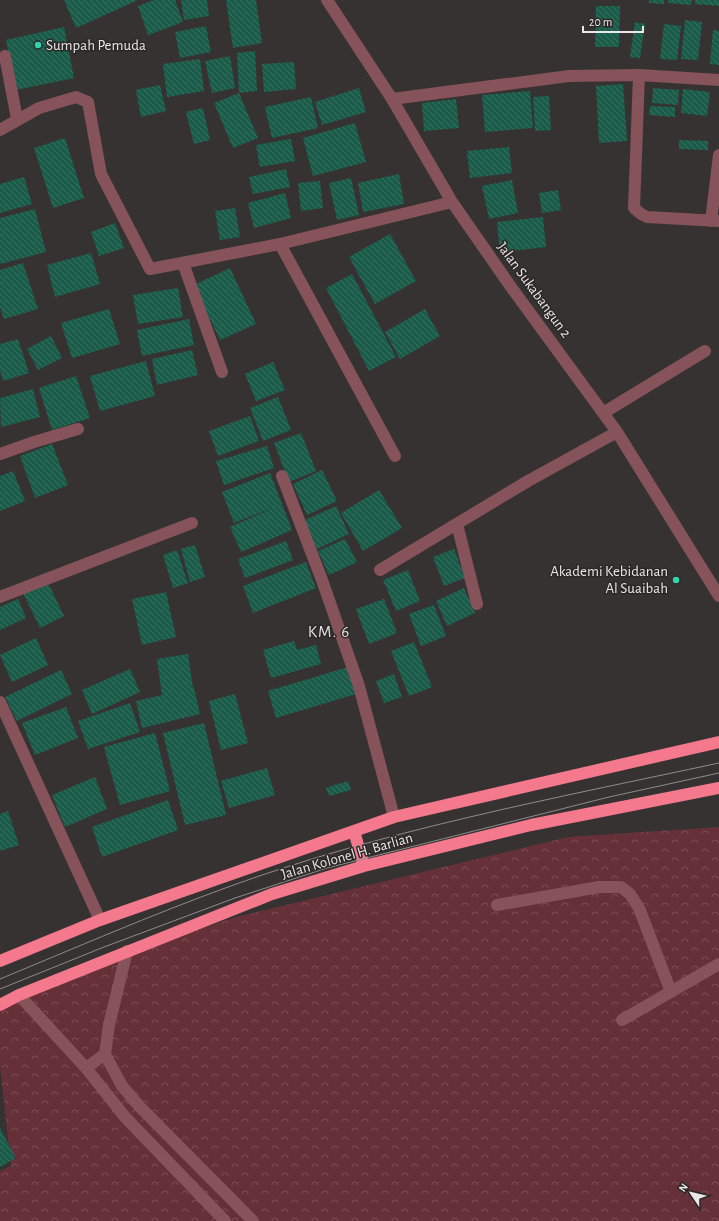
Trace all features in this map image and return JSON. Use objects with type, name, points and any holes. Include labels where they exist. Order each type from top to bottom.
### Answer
[{"type":"highway","name":"Jalan Kolonel H. Barlian","points":[[0,961],[100,920],[394,817],[719,742]]},
{"type":"highway","name":"Jalan Kolonel H. Barlian","points":[[0,1005],[19,995],[272,894],[364,866],[531,825],[719,788]]},
{"type":"highway","points":[[354,831],[364,866]]},
{"type":"street","name":"Jalan Sukabangun 2","points":[[327,0],[392,99],[452,202],[511,287],[617,432],[719,596]]},
{"type":"street","points":[[5,56],[17,119]]},
{"type":"street","points":[[392,99],[569,76],[638,75],[719,80]]},
{"type":"street","points":[[638,75],[634,208],[647,217],[715,221],[719,155]]},
{"type":"street","points":[[0,130],[17,119],[39,108],[76,97],[88,102],[101,174],[150,269],[280,244],[452,202]]},
{"type":"street","points":[[280,244],[394,456]]},
{"type":"street","points":[[183,263],[222,372]]},
{"type":"street","points":[[603,413],[705,351]]},
{"type":"street","points":[[0,454],[78,429]]},
{"type":"street","points":[[380,570],[528,481],[617,432]]},
{"type":"street","points":[[282,476],[322,580],[359,686],[394,817]]},
{"type":"street","points":[[0,597],[192,523]]},
{"type":"street","points":[[456,524],[477,604]]},
{"type":"street","points":[[0,702],[100,920]]},
{"type":"street","points":[[497,905],[598,887],[621,887],[630,894],[639,908],[671,992]]},
{"type":"street","points":[[127,951],[109,1025],[105,1054],[122,1086],[252,1221]]},
{"type":"street","points":[[622,1020],[719,964]]},
{"type":"street","points":[[19,995],[86,1068],[125,1118],[225,1221]]},
{"type":"street","points":[[86,1068],[105,1054]]},
{"type":"green space","points":[[719,827],[719,1221],[0,1221],[0,1171],[11,1166],[0,1066],[0,997],[236,917],[568,837]]},
{"type":"building","points":[[64,0],[138,0],[76,28]]},
{"type":"building","points":[[154,0],[175,0],[183,22],[148,35],[138,6]]},
{"type":"building","points":[[181,0],[207,0],[209,16],[184,20]]},
{"type":"building","points":[[226,0],[256,0],[262,43],[233,48]]},
{"type":"building","points":[[649,0],[664,0],[664,4],[649,3]]},
{"type":"building","points":[[668,0],[692,0],[691,5],[668,3]]},
{"type":"building","points":[[695,0],[719,0],[719,6],[695,4]]},
{"type":"building","points":[[596,6],[620,6],[619,47],[595,47]]},
{"type":"building","points":[[685,20],[702,22],[698,60],[681,59]]},
{"type":"building","points":[[635,22],[645,24],[640,58],[630,57]]},
{"type":"building","points":[[664,24],[681,26],[677,60],[660,59]]},
{"type":"building","points":[[206,26],[211,52],[180,58],[175,32]]},
{"type":"building","points":[[64,27],[74,78],[16,90],[6,40]]},
{"type":"building","points":[[713,30],[719,31],[719,65],[710,64]]},
{"type":"building","points":[[255,51],[257,91],[239,93],[237,53]]},
{"type":"building","points":[[230,56],[235,88],[212,93],[205,61]]},
{"type":"building","points":[[200,59],[204,91],[167,97],[163,64]]},
{"type":"building","points":[[294,62],[296,89],[264,92],[262,64]]},
{"type":"building","points":[[623,84],[627,141],[599,143],[596,86]]},
{"type":"building","points":[[160,85],[166,111],[141,117],[136,90]]},
{"type":"building","points":[[359,88],[366,112],[322,125],[315,102]]},
{"type":"building","points":[[653,88],[679,90],[678,105],[652,103]]},
{"type":"building","points":[[683,89],[710,92],[707,116],[681,113]]},
{"type":"building","points":[[530,91],[533,128],[485,132],[482,95]]},
{"type":"building","points":[[239,93],[258,138],[233,148],[214,103]]},
{"type":"building","points":[[549,96],[551,130],[535,131],[533,97]]},
{"type":"building","points":[[311,97],[318,128],[272,138],[265,107]]},
{"type":"building","points":[[456,99],[459,128],[424,131],[422,103]]},
{"type":"building","points":[[650,106],[675,107],[675,117],[649,115]]},
{"type":"building","points":[[203,108],[210,140],[194,144],[186,112]]},
{"type":"building","points":[[355,123],[366,162],[313,176],[303,138]]},
{"type":"building","points":[[65,138],[84,198],[53,208],[34,148]]},
{"type":"building","points":[[291,139],[295,161],[260,167],[256,145]]},
{"type":"building","points":[[679,140],[708,141],[708,150],[679,149]]},
{"type":"building","points":[[509,147],[512,173],[470,178],[467,151]]},
{"type":"building","points":[[286,169],[290,187],[253,194],[249,177]]},
{"type":"building","points":[[399,174],[404,204],[363,212],[358,183]]},
{"type":"building","points":[[24,177],[32,204],[0,213],[0,184]]},
{"type":"building","points":[[351,178],[359,215],[337,220],[329,183]]},
{"type":"building","points":[[512,180],[518,213],[489,219],[482,186]]},
{"type":"building","points":[[320,181],[323,208],[301,211],[298,183]]},
{"type":"building","points":[[558,190],[561,210],[542,213],[539,193]]},
{"type":"building","points":[[285,193],[291,218],[254,228],[248,203]]},
{"type":"building","points":[[235,208],[240,237],[220,240],[215,211]]},
{"type":"building","points":[[35,209],[46,252],[0,264],[0,218]]},
{"type":"building","points":[[543,217],[546,247],[500,252],[497,222]]},
{"type":"building","points":[[115,223],[124,248],[99,256],[91,232]]},
{"type":"building","points":[[390,234],[416,281],[375,304],[349,257]]},
{"type":"building","points":[[91,253],[100,284],[55,297],[47,265]]},
{"type":"building","points":[[23,263],[38,309],[4,319],[0,307],[0,270]]},
{"type":"building","points":[[230,268],[256,324],[220,340],[194,285]]},
{"type":"building","points":[[352,274],[396,357],[369,371],[326,288]]},
{"type":"building","points":[[178,288],[183,317],[138,324],[133,295]]},
{"type":"building","points":[[109,309],[120,344],[72,358],[61,323]]},
{"type":"building","points":[[425,309],[440,336],[400,359],[385,332]]},
{"type":"building","points":[[189,319],[194,345],[142,356],[137,330]]},
{"type":"building","points":[[51,336],[62,358],[38,370],[27,349]]},
{"type":"building","points":[[18,339],[29,373],[3,381],[0,370],[0,344]]},
{"type":"building","points":[[192,350],[198,375],[157,385],[152,359]]},
{"type":"building","points":[[146,361],[155,396],[100,411],[90,376]]},
{"type":"building","points":[[273,362],[285,390],[256,401],[245,374]]},
{"type":"building","points":[[76,376],[90,418],[52,430],[39,388]]},
{"type":"building","points":[[33,389],[40,417],[1,427],[0,398]]},
{"type":"building","points":[[278,397],[291,430],[263,441],[250,408]]},
{"type":"building","points":[[250,416],[259,441],[218,456],[209,431]]},
{"type":"building","points":[[301,433],[316,471],[289,482],[274,443]]},
{"type":"building","points":[[52,444],[68,485],[35,498],[20,456]]},
{"type":"building","points":[[267,446],[274,468],[224,485],[216,461]]},
{"type":"building","points":[[322,470],[337,501],[307,515],[293,484]]},
{"type":"building","points":[[13,471],[25,501],[0,511],[0,476]]},
{"type":"building","points":[[270,473],[292,530],[241,552],[230,527],[273,508],[234,523],[222,492]]},
{"type":"building","points":[[379,490],[402,528],[363,551],[341,513]]},
{"type":"building","points":[[336,506],[349,534],[317,549],[303,521]]},
{"type":"building","points":[[345,539],[357,562],[329,575],[318,551]]},
{"type":"building","points":[[286,541],[293,560],[245,578],[238,559]]},
{"type":"building","points":[[195,545],[205,577],[190,582],[181,549]]},
{"type":"building","points":[[454,549],[465,578],[444,586],[433,557]]},
{"type":"building","points":[[177,550],[188,583],[173,588],[163,555]]},
{"type":"building","points":[[306,562],[316,588],[253,613],[243,586]]},
{"type":"building","points":[[408,570],[420,601],[396,611],[383,580]]},
{"type":"building","points":[[47,581],[64,616],[40,628],[23,593]]},
{"type":"building","points":[[464,588],[475,613],[447,626],[436,601]]},
{"type":"building","points":[[166,592],[176,637],[142,645],[132,599]]},
{"type":"building","points":[[18,599],[26,618],[0,630],[0,607]]},
{"type":"building","points":[[384,599],[397,633],[369,644],[356,609]]},
{"type":"building","points":[[434,605],[446,636],[421,646],[409,614]]},
{"type":"building","points":[[36,638],[48,665],[12,682],[0,655]]},
{"type":"building","points":[[294,641],[297,650],[316,645],[321,664],[271,678],[263,650]]},
{"type":"building","points":[[414,642],[432,687],[409,696],[391,651]]},
{"type":"building","points":[[188,654],[193,688],[200,714],[142,728],[136,701],[162,695],[157,659]]},
{"type":"building","points":[[348,667],[356,694],[276,718],[268,691]]},
{"type":"building","points":[[130,669],[140,692],[92,714],[82,690]]},
{"type":"building","points":[[61,670],[72,694],[17,721],[5,697]]},
{"type":"building","points":[[394,674],[402,697],[384,703],[376,681]]},
{"type":"building","points":[[235,694],[248,743],[221,750],[209,701]]},
{"type":"building","points":[[130,703],[140,732],[88,749],[78,721]]},
{"type":"building","points":[[66,707],[78,738],[35,755],[22,723]]},
{"type":"building","points":[[204,723],[226,815],[185,825],[163,733]]},
{"type":"building","points":[[155,733],[170,791],[120,805],[104,747]]},
{"type":"building","points":[[267,768],[275,795],[229,808],[221,781]]},
{"type":"building","points":[[95,777],[107,809],[65,827],[52,795]]},
{"type":"building","points":[[348,781],[351,790],[329,796],[326,788]]},
{"type":"building","points":[[168,800],[178,830],[102,857],[92,827]]},
{"type":"building","points":[[8,811],[19,845],[0,851],[0,814]]},
{"type":"building","points":[[0,1128],[16,1158],[0,1167]]},
{"type":"tram line","points":[[0,979],[113,932],[228,887],[348,848],[471,817],[719,763]]},
{"type":"tram line","points":[[0,989],[104,947],[235,898],[327,868],[609,797],[719,773]]},
{"type":"place","name":"Sumpah Pemuda","points":[[38,45]]},
{"type":"place","name":"Akademi Kebidanan Al Suaibah","points":[[676,580]]},
{"type":"district","name":"KM. 6","points":[[329,631]]}]
